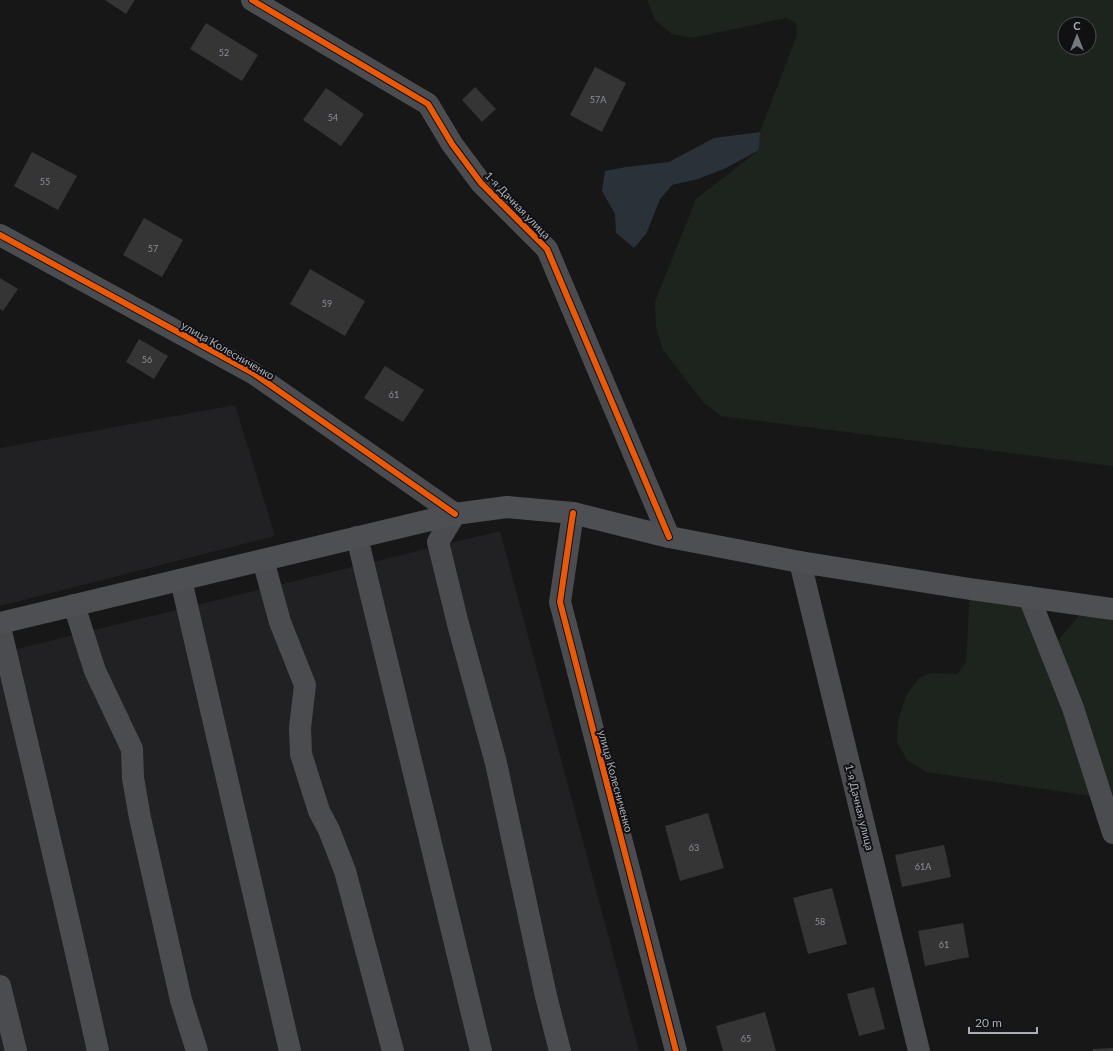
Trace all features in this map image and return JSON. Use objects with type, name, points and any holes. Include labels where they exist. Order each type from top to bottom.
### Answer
[{"type":"main road","points":[[0,623],[455,514],[507,507],[573,513],[669,537],[800,562],[1113,609]]},
{"type":"street","name":"1-я Дачная улица","points":[[252,0],[428,104],[452,144],[481,183],[547,249],[669,537]]},
{"type":"street","name":"улица Колесниченко","points":[[0,235],[253,373],[455,514]]},
{"type":"street","name":"улица Колесниченко","points":[[573,513],[560,602],[676,1051]]},
{"type":"street","points":[[455,514],[438,542],[458,624],[496,763],[546,996],[560,1051]]},
{"type":"street","points":[[357,537],[481,1051]]},
{"type":"street","points":[[263,560],[280,622],[305,685],[300,728],[301,754],[319,811],[329,830],[345,871],[393,1051]]},
{"type":"street","name":"1-я Дачная улица","points":[[800,562],[919,1051]]},
{"type":"street","points":[[180,580],[290,1051]]},
{"type":"street","points":[[1029,597],[1073,708],[1113,833]]},
{"type":"street","points":[[74,605],[94,671],[132,749],[133,778],[140,818],[181,1000],[197,1051]]},
{"type":"street","points":[[0,626],[56,870],[69,918],[98,1051]]},
{"type":"street","points":[[0,986],[16,1051]]},
{"type":"shaded area","points":[[647,0],[1113,0],[1113,466],[721,416],[704,403],[663,350],[656,327],[655,302],[696,199],[759,150],[760,132],[797,35],[796,23],[786,18],[692,38],[672,34],[655,20]]},
{"type":"shaded area","points":[[760,132],[759,150],[726,168],[698,179],[672,185],[660,199],[646,234],[634,248],[616,233],[615,214],[602,191],[605,171],[669,162],[714,138]]},
{"type":"shaded area","points":[[235,405],[275,536],[0,606],[0,448]]},
{"type":"shaded area","points":[[500,531],[639,1051],[0,1051],[0,653]]},
{"type":"shaded area","points":[[970,589],[1029,597],[1050,650],[1088,605],[1113,609],[1113,799],[926,772],[907,760],[897,742],[898,720],[906,696],[918,679],[931,673],[957,674],[966,662]]},
{"type":"building","points":[[105,0],[135,0],[126,14]]},
{"type":"building","points":[[206,23],[258,55],[242,81],[190,49]]},
{"type":"building","points":[[595,67],[626,83],[602,132],[570,115]]},
{"type":"building","points":[[475,87],[496,109],[482,122],[462,100]]},
{"type":"building","points":[[326,88],[364,114],[341,146],[303,120]]},
{"type":"building","points":[[32,152],[77,176],[58,210],[14,186]]},
{"type":"building","points":[[144,218],[183,240],[162,277],[123,255]]},
{"type":"building","points":[[310,269],[365,301],[345,336],[290,304]]},
{"type":"building","points":[[0,278],[18,289],[3,311],[0,309]]},
{"type":"building","points":[[139,339],[168,356],[154,379],[126,362]]},
{"type":"building","points":[[385,366],[424,390],[403,422],[364,398]]},
{"type":"building","points":[[708,813],[724,868],[680,881],[665,826]]},
{"type":"building","points":[[944,845],[951,877],[902,887],[895,855]]},
{"type":"building","points":[[832,888],[847,944],[808,954],[793,898]]},
{"type":"building","points":[[963,923],[969,957],[925,966],[918,931]]},
{"type":"building","points":[[874,987],[885,1029],[859,1036],[847,994]]},
{"type":"building","points":[[765,1012],[776,1051],[723,1051],[716,1026]]},
{"type":"building","points":[[1113,1048],[1113,1051],[1093,1051],[1093,1049]]},
{"type":"cycle path","points":[[252,0],[428,104],[452,144],[481,183],[547,249],[669,537]]},
{"type":"cycle path","points":[[0,235],[253,373],[455,514]]},
{"type":"cycle path","points":[[573,513],[560,602],[676,1051]]}]
